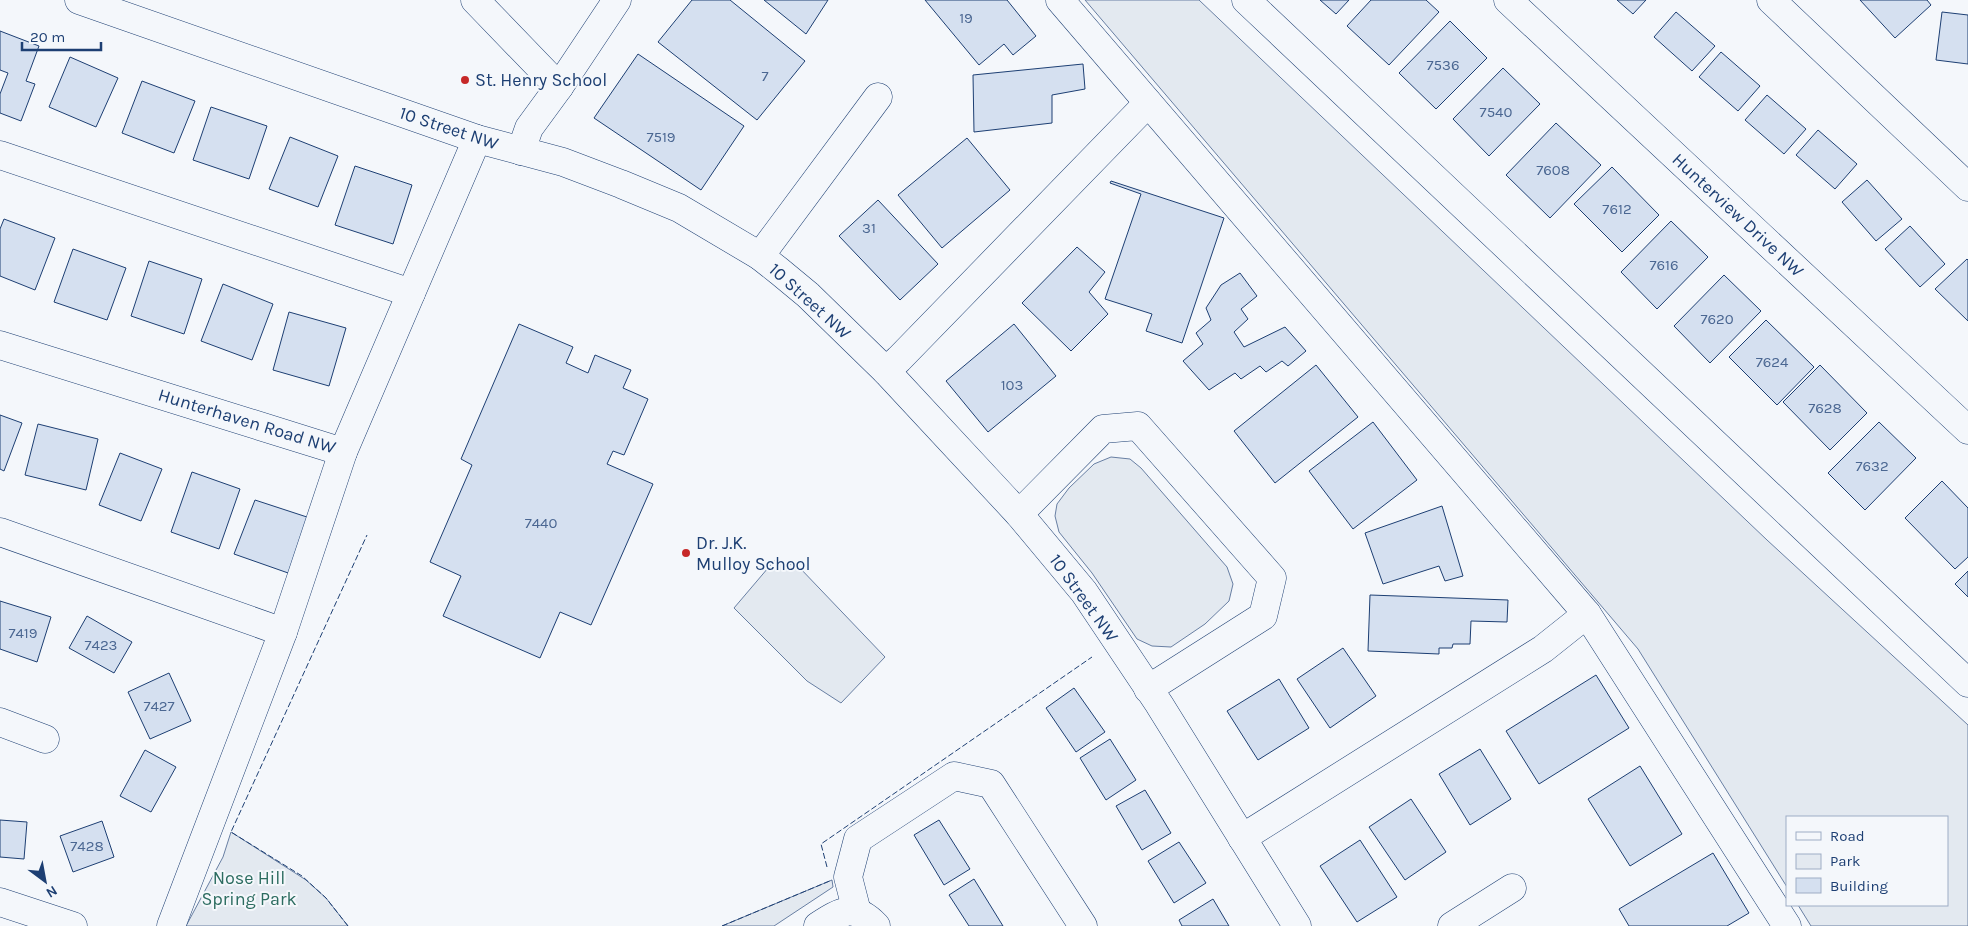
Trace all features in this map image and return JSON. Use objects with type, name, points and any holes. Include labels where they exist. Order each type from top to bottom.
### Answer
[{"type":"street","name":"10 Street NW","points":[[80,0],[476,139],[563,162],[679,208],[760,256],[808,295],[886,371],[1019,514],[1084,592],[1148,689],[1297,926]]},
{"type":"street","points":[[475,0],[559,87]]},
{"type":"street","points":[[521,151],[529,128],[617,0]]},
{"type":"street","points":[[1060,0],[1587,614],[1787,926]]},
{"type":"street","points":[[1246,0],[1968,684]]},
{"type":"street","name":"Hunterview Drive NW","points":[[1508,0],[1968,430]]},
{"type":"street","points":[[1771,0],[1968,187]]},
{"type":"street","points":[[760,256],[878,97]]},
{"type":"street","points":[[886,371],[1148,103]]},
{"type":"street","name":"Hunterhaven Road NW","points":[[0,345],[343,452],[476,139]]},
{"type":"street","points":[[0,155],[411,293]]},
{"type":"street","points":[[1019,514],[1103,429],[1138,426],[1272,578],[1263,616],[1148,689]]},
{"type":"street","points":[[171,926],[283,632],[343,452]]},
{"type":"street","points":[[0,532],[283,632]]},
{"type":"street","points":[[1242,838],[1543,649],[1587,614]]},
{"type":"street","points":[[0,722],[45,739]]},
{"type":"street","points":[[867,919],[848,877],[858,839],[954,776],[991,784],[1083,926]]},
{"type":"street","points":[[1452,926],[1512,888]]},
{"type":"street","points":[[0,902],[73,926]]},
{"type":"street","points":[[818,926],[838,913],[867,919]]},
{"type":"green space","points":[[1085,0],[1199,0],[1767,540],[1968,725],[1968,926],[1811,926],[1799,906],[1948,906],[1948,816],[1786,816],[1786,885],[1638,649]]},
{"type":"green space","points":[[1111,457],[1130,459],[1141,468],[1227,567],[1233,584],[1229,601],[1205,624],[1171,647],[1152,646],[1137,639],[1092,573],[1059,532],[1055,516],[1057,504],[1069,488],[1094,464]]},
{"type":"green space","points":[[774,561],[798,566],[885,657],[841,703],[807,681],[734,608]]},
{"type":"green space","name":"Nose Hill Spring Park","points":[[231,832],[306,880],[326,898],[348,926],[186,926],[223,857]]},
{"type":"green space","points":[[832,880],[833,887],[774,926],[722,926]]},
{"type":"building","points":[[692,0],[730,0],[805,61],[757,120],[658,42]]},
{"type":"building","points":[[764,0],[828,0],[806,34]]},
{"type":"building","points":[[925,0],[1007,0],[1036,36],[1013,55],[1004,44],[979,65]]},
{"type":"building","points":[[1320,0],[1349,0],[1336,14]]},
{"type":"building","points":[[1371,0],[1426,0],[1439,12],[1389,65],[1347,26]]},
{"type":"building","points":[[1617,0],[1646,0],[1633,14]]},
{"type":"building","points":[[1860,0],[1927,0],[1931,5],[1895,38]]},
{"type":"building","points":[[1676,12],[1715,46],[1692,71],[1654,37]]},
{"type":"building","points":[[1942,12],[1968,15],[1968,64],[1936,60]]},
{"type":"building","points":[[1450,21],[1487,58],[1436,109],[1399,73]]},
{"type":"building","points":[[0,31],[39,46],[26,81],[35,84],[21,121],[0,113],[0,94],[8,73],[0,70]]},
{"type":"building","points":[[1721,52],[1760,86],[1738,111],[1699,77]]},
{"type":"building","points":[[638,54],[744,126],[701,190],[594,118]]},
{"type":"building","points":[[70,57],[118,78],[96,127],[49,107]]},
{"type":"building","points":[[1083,64],[1085,89],[1052,95],[1052,123],[974,132],[973,75]]},
{"type":"building","points":[[1503,68],[1540,104],[1489,156],[1453,119]]},
{"type":"building","points":[[142,81],[195,101],[174,153],[122,133]]},
{"type":"building","points":[[1767,95],[1806,129],[1784,154],[1745,120]]},
{"type":"building","points":[[211,107],[267,126],[249,179],[193,160]]},
{"type":"building","points":[[1556,123],[1601,165],[1550,218],[1506,175]]},
{"type":"building","points":[[1818,130],[1857,164],[1835,189],[1796,155]]},
{"type":"building","points":[[290,137],[338,156],[318,207],[269,189]]},
{"type":"building","points":[[967,138],[1010,190],[942,248],[898,195]]},
{"type":"building","points":[[355,166],[412,185],[393,244],[335,225]]},
{"type":"building","points":[[1612,167],[1659,215],[1622,252],[1574,204]]},
{"type":"building","points":[[1867,180],[1902,219],[1876,241],[1842,202]]},
{"type":"building","points":[[1111,181],[1224,218],[1182,343],[1146,331],[1152,314],[1105,299],[1141,194],[1110,183]]},
{"type":"building","points":[[878,200],[938,264],[900,300],[839,236]]},
{"type":"building","points":[[4,219],[55,238],[35,290],[0,276],[0,229]]},
{"type":"building","points":[[1671,221],[1708,257],[1657,309],[1621,272]]},
{"type":"building","points":[[1910,226],[1945,264],[1920,287],[1885,249]]},
{"type":"building","points":[[1077,247],[1105,272],[1089,292],[1108,314],[1071,351],[1022,303]]},
{"type":"building","points":[[73,249],[126,268],[107,320],[54,302]]},
{"type":"building","points":[[1968,260],[1968,321],[1935,289]]},
{"type":"building","points":[[149,261],[202,279],[184,334],[131,316]]},
{"type":"building","points":[[1240,273],[1257,296],[1241,309],[1248,319],[1234,332],[1244,347],[1285,327],[1306,351],[1288,366],[1282,361],[1266,372],[1260,366],[1241,379],[1235,373],[1209,390],[1183,361],[1203,344],[1196,333],[1211,320],[1206,308],[1221,285]]},
{"type":"building","points":[[1724,275],[1761,311],[1710,363],[1674,326]]},
{"type":"building","points":[[223,284],[273,304],[252,360],[201,341]]},
{"type":"building","points":[[289,312],[346,328],[329,386],[273,370]]},
{"type":"building","points":[[1766,320],[1814,367],[1777,405],[1729,357]]},
{"type":"building","points":[[519,324],[573,347],[566,363],[588,373],[595,355],[631,370],[623,388],[648,399],[624,455],[613,451],[607,464],[653,484],[591,625],[560,612],[540,658],[443,616],[461,576],[430,562],[472,465],[461,459]]},
{"type":"building","points":[[1014,324],[1056,376],[988,432],[946,381]]},
{"type":"building","points":[[1316,365],[1358,417],[1275,483],[1234,431]]},
{"type":"building","points":[[1820,365],[1867,413],[1830,450],[1783,402]]},
{"type":"building","points":[[0,415],[22,423],[4,471],[0,469]]},
{"type":"building","points":[[1373,422],[1417,480],[1353,529],[1309,471]]},
{"type":"building","points":[[1879,422],[1916,458],[1865,510],[1828,473]]},
{"type":"building","points":[[38,424],[98,439],[86,490],[25,475]]},
{"type":"building","points":[[120,453],[162,469],[141,521],[99,505]]},
{"type":"building","points":[[192,472],[240,489],[219,549],[171,532]]},
{"type":"building","points":[[1942,481],[1968,508],[1968,557],[1955,569],[1905,518]]},
{"type":"building","points":[[255,500],[313,519],[291,574],[234,554]]},
{"type":"building","points":[[1442,506],[1463,576],[1445,581],[1439,566],[1383,584],[1365,533]]},
{"type":"building","points":[[1968,571],[1968,597],[1955,584]]},
{"type":"building","points":[[1370,595],[1508,600],[1507,622],[1471,621],[1470,644],[1453,644],[1452,648],[1439,648],[1439,654],[1368,651]]},
{"type":"building","points":[[0,601],[51,617],[37,662],[0,649]]},
{"type":"building","points":[[87,616],[132,642],[114,673],[69,648]]},
{"type":"building","points":[[1343,648],[1376,696],[1330,728],[1297,679]]},
{"type":"building","points":[[169,673],[191,721],[150,739],[128,692]]},
{"type":"building","points":[[1596,675],[1629,728],[1539,784],[1506,731]]},
{"type":"building","points":[[1279,679],[1309,728],[1258,760],[1227,711]]},
{"type":"building","points":[[1074,688],[1105,732],[1076,752],[1046,708]]},
{"type":"building","points":[[1110,739],[1136,780],[1106,800],[1080,758]]},
{"type":"building","points":[[1480,749],[1511,799],[1470,825],[1439,774]]},
{"type":"building","points":[[145,750],[176,767],[151,812],[120,796]]},
{"type":"building","points":[[1640,766],[1682,834],[1630,866],[1588,799]]},
{"type":"building","points":[[1145,790],[1171,833],[1142,850],[1116,806]]},
{"type":"building","points":[[1411,799],[1446,852],[1405,880],[1369,827]]},
{"type":"building","points":[[0,820],[27,822],[24,859],[0,857]]},
{"type":"building","points":[[939,820],[970,869],[944,885],[914,835]]},
{"type":"building","points":[[102,821],[114,857],[73,872],[60,836]]},
{"type":"building","points":[[1360,840],[1397,897],[1357,922],[1320,866]]},
{"type":"building","points":[[1179,842],[1206,883],[1174,903],[1148,861]]},
{"type":"building","points":[[1713,853],[1749,913],[1727,926],[1629,926],[1619,909]]},
{"type":"building","points":[[974,879],[1003,926],[969,926],[949,895]]},
{"type":"building","points":[[1213,899],[1229,926],[1182,926],[1179,920]]},
{"type":"fence","points":[[348,926],[326,898],[302,876],[231,832],[367,535]]},
{"type":"fence","points":[[827,867],[821,844],[1092,657]]},
{"type":"fence","points":[[722,926],[832,880]]},
{"type":"place","name":"St. Henry School","points":[[465,80]]},
{"type":"place","name":"Dr. J.K. Mulloy School","points":[[686,553]]}]
